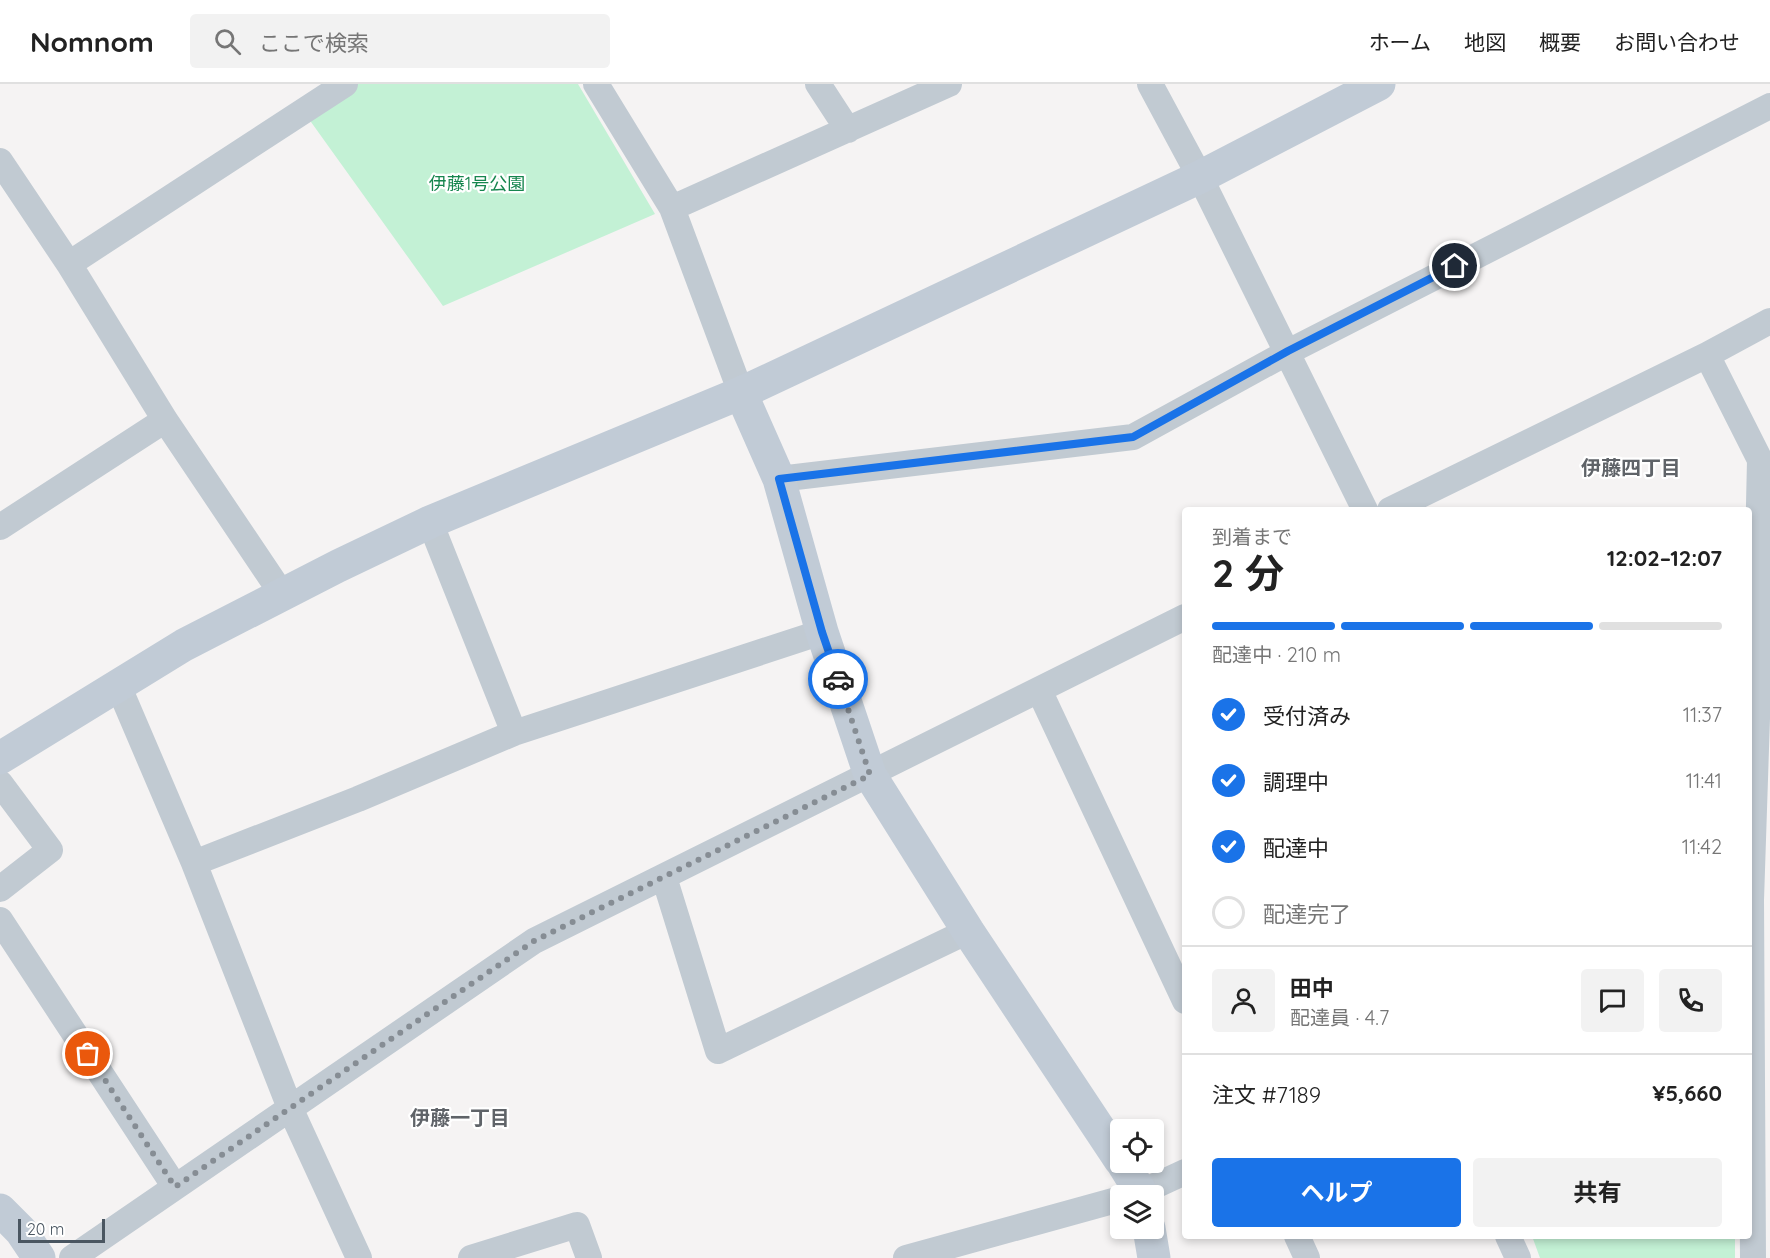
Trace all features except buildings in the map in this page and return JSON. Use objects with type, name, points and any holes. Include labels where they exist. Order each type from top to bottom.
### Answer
[{"type":"street","points":[[69,264],[345,84]]},
{"type":"street","points":[[596,84],[672,208],[741,393],[779,479],[822,632],[870,775],[968,932],[1110,1145]]},
{"type":"street","points":[[818,84],[848,130]]},
{"type":"street","points":[[672,208],[949,84]]},
{"type":"street","points":[[1150,84],[1288,351],[1364,507]]},
{"type":"street","points":[[0,758],[184,645],[282,594],[430,522],[741,393],[1200,177],[1379,84]]},
{"type":"street","points":[[779,479],[1133,437],[1288,351],[1770,106]]},
{"type":"street","points":[[0,161],[69,264],[165,420],[282,594]]},
{"type":"street","points":[[1396,507],[1707,355],[1770,321]]},
{"type":"street","points":[[1707,355],[1760,460],[1753,592],[1753,744],[1757,900],[1752,1041]]},
{"type":"street","points":[[3,517],[165,420]]},
{"type":"street","points":[[430,522],[514,733]]},
{"type":"street","points":[[72,1258],[534,941],[1182,618]]},
{"type":"street","points":[[194,863],[358,799],[514,733],[822,632]]},
{"type":"street","points":[[118,686],[194,863],[290,1108],[359,1258]]},
{"type":"street","points":[[1039,690],[1182,995]]},
{"type":"street","points":[[0,783],[50,850],[0,889]]},
{"type":"street","points":[[664,877],[718,1051],[968,932]]},
{"type":"street","points":[[0,920],[175,1187]]},
{"type":"street","points":[[1158,1185],[1182,1173]]},
{"type":"street","points":[[906,1258],[1110,1203]]},
{"type":"street","points":[[1752,1205],[1753,1258]]},
{"type":"street","points":[[0,1210],[21,1231],[39,1258]]},
{"type":"street","points":[[471,1258],[577,1225],[589,1258]]},
{"type":"street","points":[[1151,1239],[1154,1258]]},
{"type":"street","points":[[1298,1239],[1307,1258]]},
{"type":"street","points":[[1509,1239],[1518,1258]]},
{"type":"green space","name":"伊藤1号公園","points":[[353,84],[578,84],[655,214],[443,306],[306,115]]},
{"type":"green space","points":[[1533,1239],[1735,1239],[1735,1258],[1540,1258]]},
{"type":"way so far","points":[[88,1054],[175,1187],[534,941],[870,775],[838,679]]},
{"type":"district","name":"伊藤四丁目","points":[[1631,467]]},
{"type":"district","name":"伊藤一丁目","points":[[460,1117]]},
{"type":"route","points":[[838,679],[822,632],[779,479],[1133,437],[1288,351],[1455,266]]}]
